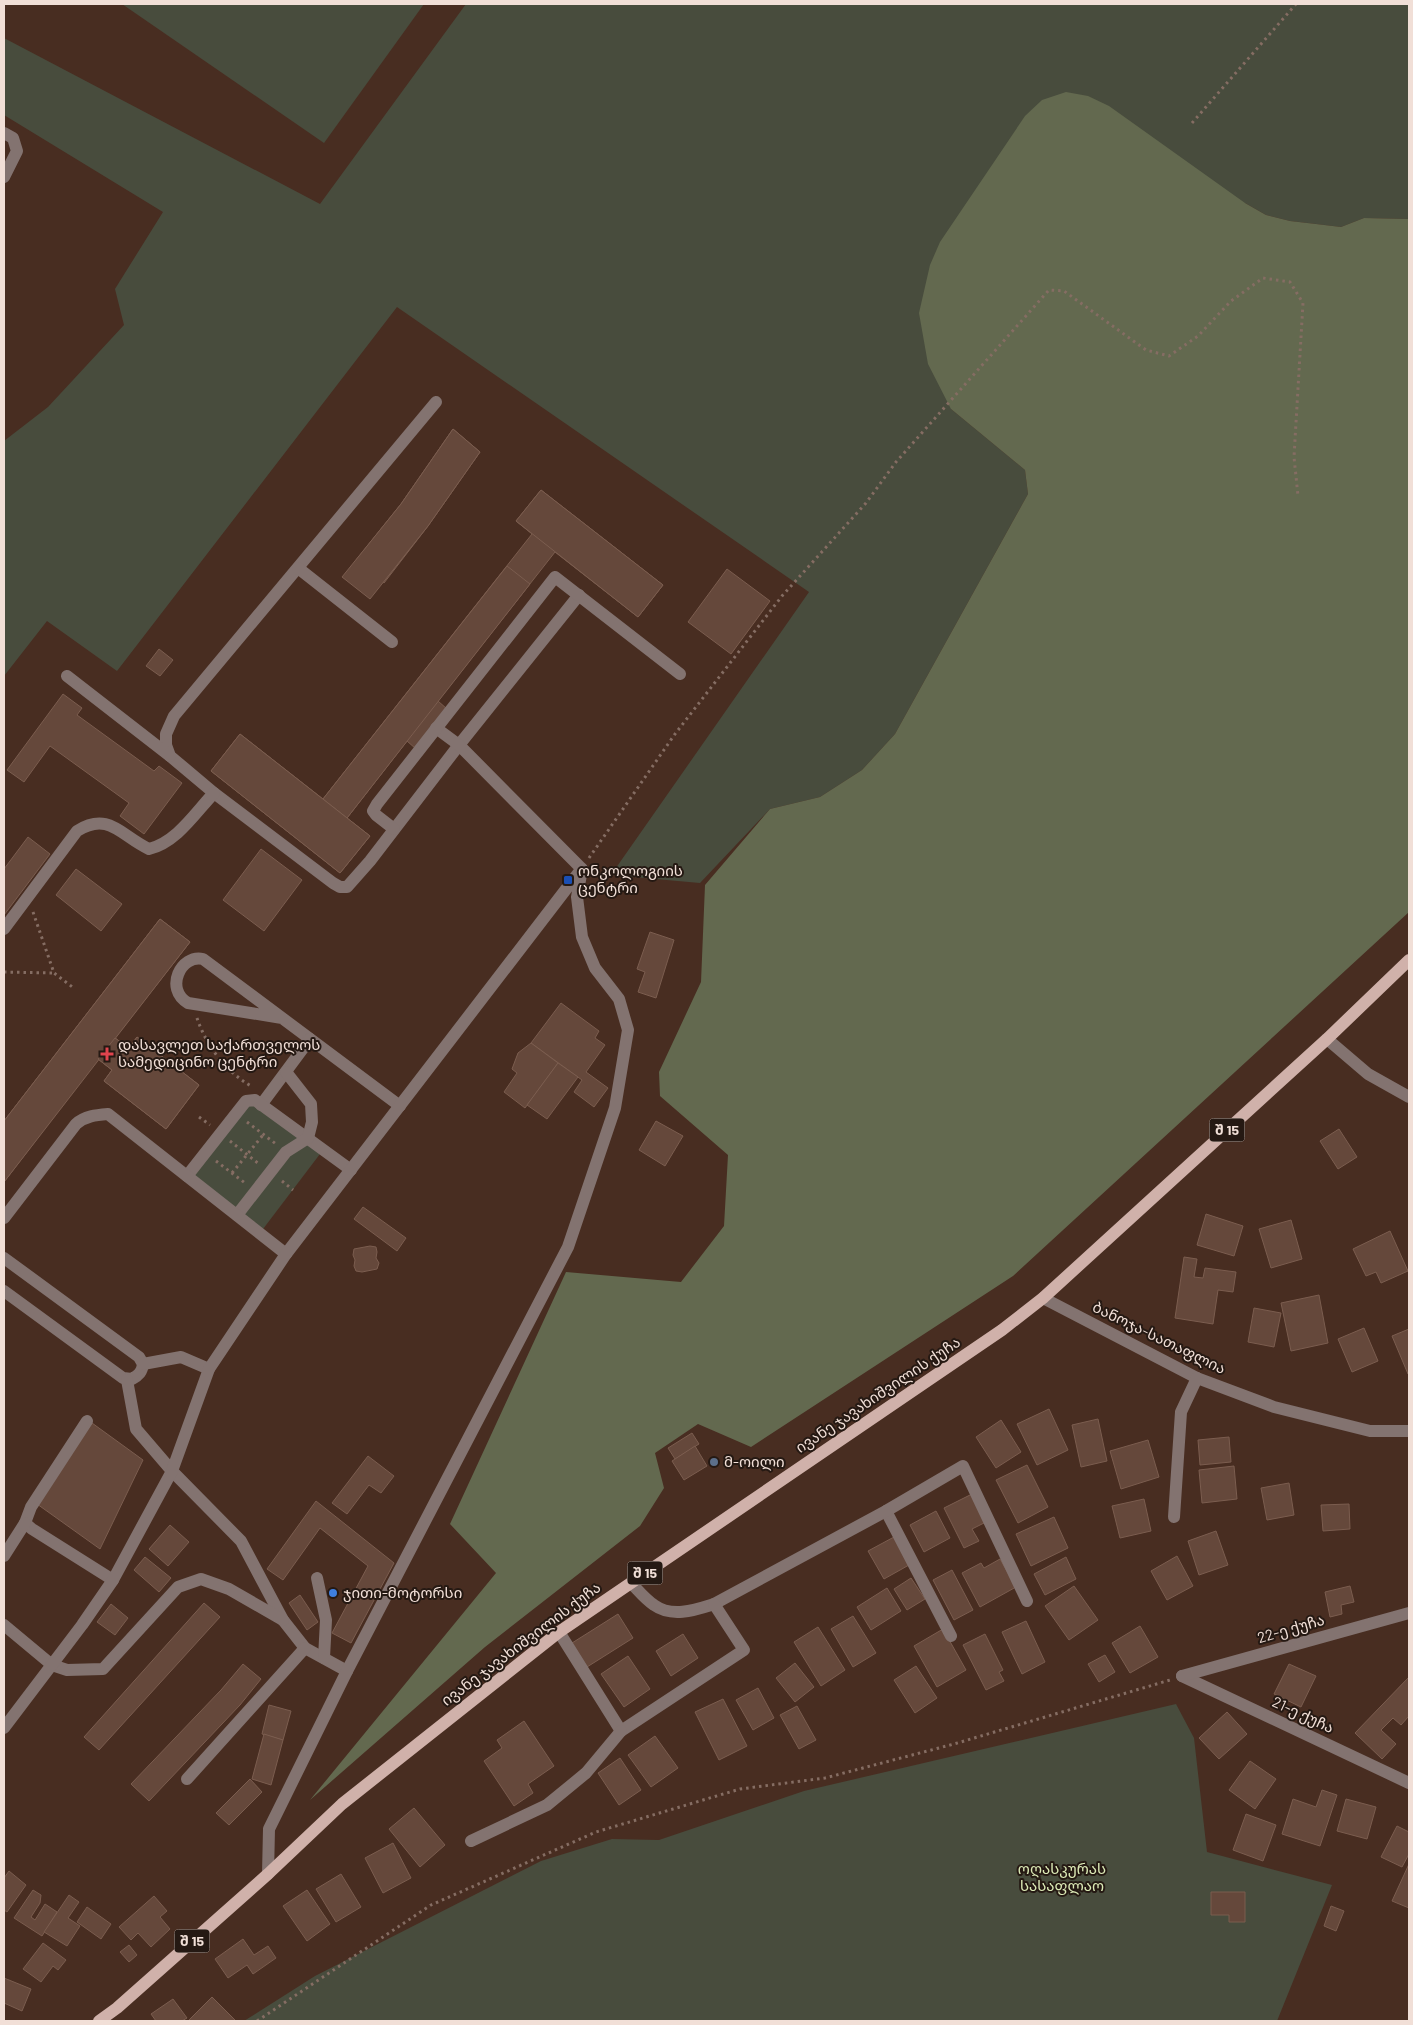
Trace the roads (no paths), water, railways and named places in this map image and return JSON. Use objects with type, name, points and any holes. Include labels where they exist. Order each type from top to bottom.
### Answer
[{"type":"main road","name":"შ 15","points":[[1043,1298],[1326,1039],[1409,960]]},
{"type":"main road","name":"ივანე ჯავახიშვილის ქუჩა","points":[[98,2021],[117,2008],[268,1874],[342,1804],[560,1632],[1002,1330],[1043,1298]]},
{"type":"street","points":[[4,132],[13,138],[17,151],[4,177]]},
{"type":"street","points":[[170,756],[166,745],[166,734],[174,716],[436,402]]},
{"type":"street","points":[[298,568],[392,642]]},
{"type":"street","points":[[394,829],[373,811],[555,577],[680,674]]},
{"type":"street","points":[[67,676],[170,756],[214,793],[340,887],[347,887],[579,595]]},
{"type":"street","points":[[436,728],[458,745],[582,869]]},
{"type":"street","points":[[4,929],[77,831],[95,822],[108,824],[149,850],[169,841],[214,793]]},
{"type":"street","points":[[4,1728],[113,1580],[172,1471],[209,1369],[286,1254],[582,869]]},
{"type":"street","points":[[268,1874],[268,1829],[347,1671],[568,1246],[615,1108],[628,1030],[619,999],[595,968],[582,937],[577,897],[582,869]]},
{"type":"street","points":[[282,1018],[194,1004],[180,998],[176,990],[176,978],[190,959],[197,957],[203,959],[400,1106]]},
{"type":"street","points":[[261,1105],[310,1039]]},
{"type":"street","points":[[1326,1039],[1368,1074],[1409,1097]]},
{"type":"street","points":[[237,1215],[286,1152],[308,1138],[312,1122],[311,1104],[286,1072]]},
{"type":"street","points":[[187,1176],[246,1101],[255,1100],[351,1170]]},
{"type":"street","points":[[4,1218],[81,1119],[108,1114],[286,1254]]},
{"type":"street","points":[[4,1258],[139,1357],[143,1364],[139,1375],[132,1380],[127,1380],[4,1291]]},
{"type":"street","name":"ბანოჯა-სათაფლია","points":[[1043,1298],[1197,1378],[1274,1407],[1370,1431],[1409,1431]]},
{"type":"street","points":[[143,1364],[180,1357],[209,1369]]},
{"type":"street","points":[[1174,1517],[1181,1412],[1197,1378]]},
{"type":"street","points":[[127,1380],[136,1429],[172,1471],[241,1541],[283,1620],[305,1648],[347,1671]]},
{"type":"street","points":[[4,1556],[25,1523],[31,1507],[87,1421]]},
{"type":"street","points":[[631,1583],[654,1606],[672,1612],[694,1611],[714,1604],[886,1511],[963,1466],[1028,1601]]},
{"type":"street","points":[[886,1511],[952,1636]]},
{"type":"street","points":[[25,1523],[113,1580]]},
{"type":"street","points":[[317,1578],[326,1620],[324,1658]]},
{"type":"street","points":[[4,1625],[52,1665],[67,1670],[102,1669],[178,1587],[201,1579],[229,1589],[283,1620]]},
{"type":"street","points":[[471,1841],[547,1805],[586,1773],[621,1731],[744,1650],[714,1604]]},
{"type":"street","name":"22-ე ქუჩა","points":[[1182,1676],[1409,1613]]},
{"type":"street","points":[[560,1632],[621,1731]]},
{"type":"street","points":[[187,1780],[305,1648]]},
{"type":"street","name":"21-ე ქუჩა","points":[[1182,1676],[1409,1784]]},
{"type":"place","name":"ონკოლოგიის ცენტრი","points":[[568,880]]},
{"type":"place","name":"დასავლეთ საქართველოს სამედიცინო ცენტრი","points":[[107,1054]]},
{"type":"place","name":"მ-ოილი","points":[[714,1462]]},
{"type":"place","name":"ჯითი-მოტორსი","points":[[333,1593]]},
{"type":"park label","name":"ოღასკურას სასაფლაო","points":[[1062,1878]]}]
